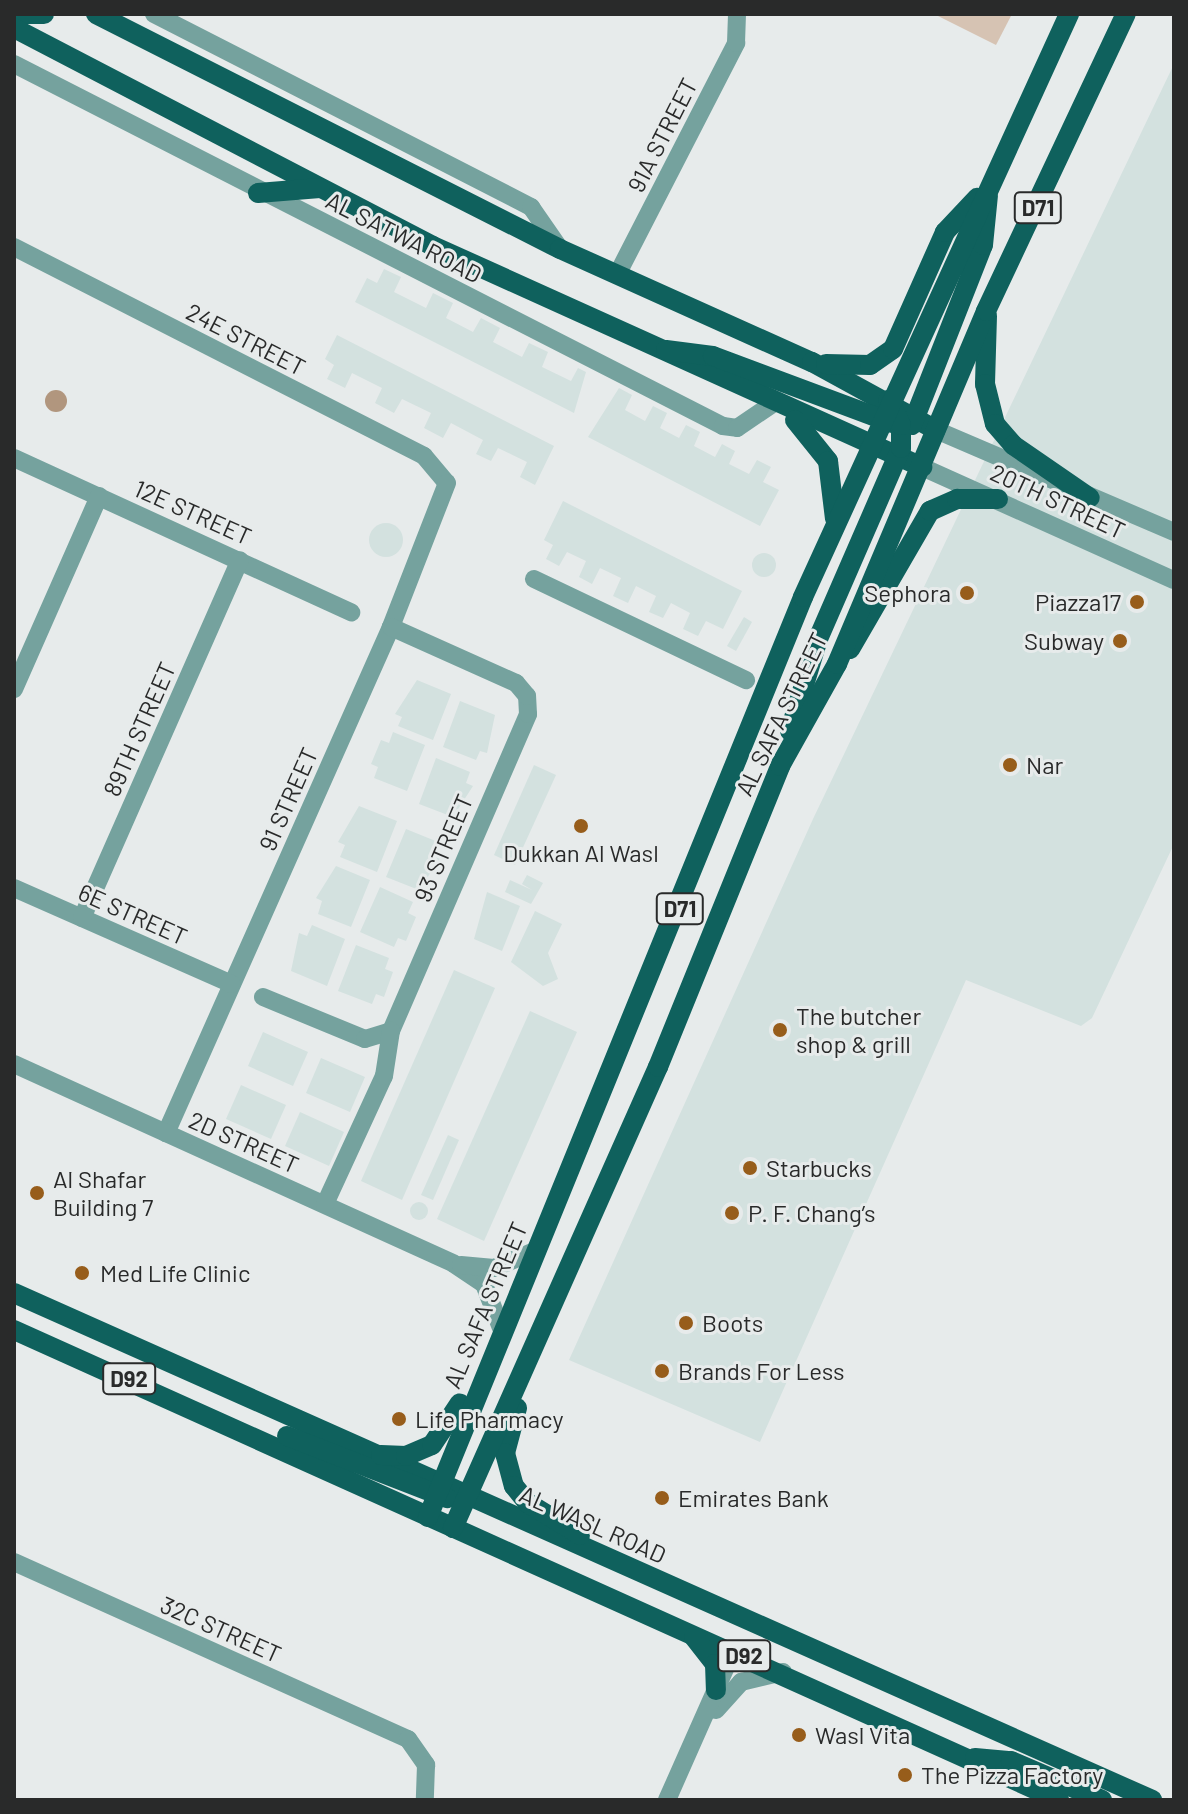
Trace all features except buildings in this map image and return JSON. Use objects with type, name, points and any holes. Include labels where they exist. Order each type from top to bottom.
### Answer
[{"type":"main road","points":[[14,14],[44,14]]},
{"type":"main road","points":[[96,14],[560,249],[812,362],[888,400],[909,421],[922,467]]},
{"type":"main road","name":"AL SAFA STREET","points":[[428,1517],[489,1355],[537,1250],[835,524],[888,400],[1069,14]]},
{"type":"main road","name":"AL SAFA STREET","points":[[453,1528],[525,1358],[658,1067],[780,766],[837,664],[986,311],[1126,14]]},
{"type":"main road","name":"AL SATWA ROAD","points":[[14,28],[320,188],[771,405],[922,467]]},
{"type":"main road","points":[[812,362],[859,368],[893,349],[945,232],[989,187]]},
{"type":"main road","points":[[780,766],[818,639],[898,458],[909,421],[983,245],[989,187]]},
{"type":"main road","points":[[258,193],[320,188]]},
{"type":"main road","points":[[986,311],[986,398],[995,424],[1013,445],[1090,498]]},
{"type":"main road","points":[[658,350],[713,356],[849,413],[880,422],[909,421],[936,430]]},
{"type":"main road","points":[[849,413],[865,405],[863,388]]},
{"type":"main road","points":[[924,389],[936,404],[949,401]]},
{"type":"main road","points":[[771,405],[823,451],[832,471],[835,524]]},
{"type":"main road","points":[[859,470],[878,464],[887,482]]},
{"type":"main road","points":[[837,664],[871,621],[930,511],[957,499],[998,499]]},
{"type":"main road","name":"AL WASL ROAD","points":[[14,1293],[362,1451],[439,1491],[467,1495],[1152,1800]]},
{"type":"main road","name":"D92","points":[[14,1330],[189,1406],[428,1517],[783,1672],[1059,1800]]},
{"type":"main road","points":[[362,1451],[406,1456],[432,1445],[489,1355]]},
{"type":"main road","points":[[525,1358],[527,1380],[506,1440],[511,1478],[528,1503],[614,1562]]},
{"type":"main road","points":[[189,1406],[235,1412],[439,1491]]},
{"type":"main road","points":[[687,1632],[711,1656],[716,1690]]},
{"type":"main road","points":[[967,1759],[1011,1761],[1102,1800]]},
{"type":"street","points":[[154,14],[531,207],[560,249]]},
{"type":"street","name":"91A STREET","points":[[617,275],[736,43],[737,14]]},
{"type":"street","name":"AL SATWA ROAD","points":[[14,64],[258,193],[723,426],[737,428],[771,405]]},
{"type":"street","name":"24E STREET","points":[[14,247],[424,456],[447,483]]},
{"type":"street","name":"20TH STREET","points":[[936,430],[1174,532]]},
{"type":"street","name":"12E STREET","points":[[14,458],[351,612]]},
{"type":"street","name":"20TH STREET","points":[[922,467],[1174,580]]},
{"type":"street","name":"91 STREET","points":[[166,1133],[391,627],[447,483]]},
{"type":"street","points":[[14,689],[99,496]]},
{"type":"street","name":"89TH STREET","points":[[82,918],[240,560]]},
{"type":"street","points":[[534,579],[746,680]]},
{"type":"street","name":"93 STREET","points":[[391,627],[516,683],[529,705],[391,1031]]},
{"type":"street","name":"6E STREET","points":[[14,888],[232,984]]},
{"type":"street","points":[[263,997],[365,1039],[391,1031],[384,1076],[325,1204]]},
{"type":"street","name":"2D STREET","points":[[14,1064],[454,1264],[484,1284],[501,1328]]},
{"type":"street","name":"2D STREET","points":[[454,1264],[494,1268],[537,1250]]},
{"type":"street","name":"32C STREET","points":[[14,1562],[408,1739],[426,1765],[425,1800]]},
{"type":"street","points":[[667,1800],[698,1736],[733,1651]]},
{"type":"street","points":[[698,1736],[736,1685],[783,1672]]},
{"type":"shaded area","points":[[934,14],[1012,14],[996,45]]},
{"type":"shaded area","points":[[1174,64],[1174,844],[1092,1018],[1081,1026],[966,980],[760,1442],[569,1360],[813,819]]},
{"type":"shaded area","points":[[384,269],[401,277],[394,292],[426,308],[433,293],[453,303],[446,318],[473,332],[481,318],[500,328],[493,342],[522,357],[529,343],[548,352],[542,367],[571,381],[578,368],[586,372],[574,413],[355,302],[367,278],[377,283]]},
{"type":"shaded area","points":[[337,335],[554,446],[535,485],[520,477],[527,462],[498,448],[491,461],[476,454],[483,440],[451,423],[443,438],[424,428],[431,413],[402,399],[394,413],[375,403],[382,388],[352,373],[345,388],[327,379],[334,365],[325,359]]},
{"type":"shaded area","points":[[619,388],[632,395],[625,410],[645,421],[653,406],[667,413],[660,428],[679,438],[686,425],[700,432],[694,446],[715,457],[722,444],[735,451],[729,464],[749,474],[757,460],[771,467],[763,482],[779,490],[760,526],[588,437]]},
{"type":"shaded area","points":[[56,390],[64,393],[67,401],[64,409],[56,412],[48,409],[45,401],[48,393]]},
{"type":"shaded area","points":[[563,501],[742,591],[723,629],[706,621],[698,636],[683,629],[690,613],[671,603],[663,618],[649,612],[656,596],[636,586],[628,603],[613,596],[621,578],[600,568],[592,584],[579,577],[586,561],[567,552],[559,566],[546,559],[553,545],[544,540]]},
{"type":"shaded area","points":[[386,523],[398,528],[403,540],[398,552],[386,557],[374,552],[369,540],[374,528]]},
{"type":"shaded area","points":[[764,553],[772,557],[776,565],[772,573],[764,577],[756,573],[752,565],[756,557]]},
{"type":"shaded area","points":[[744,617],[752,622],[736,651],[727,646]]},
{"type":"shaded area","points":[[417,680],[451,694],[433,740],[398,726],[402,717],[395,714]]},
{"type":"shaded area","points":[[460,701],[495,715],[487,753],[480,751],[476,760],[443,747]]},
{"type":"shaded area","points":[[393,732],[425,745],[407,791],[374,778],[378,767],[371,764],[381,740],[389,743]]},
{"type":"shaded area","points":[[436,758],[470,772],[466,783],[473,786],[453,817],[419,804]]},
{"type":"shaded area","points":[[534,765],[556,775],[515,865],[494,855]]},
{"type":"shaded area","points":[[359,806],[397,821],[377,872],[340,857],[345,845],[338,842]]},
{"type":"shaded area","points":[[406,829],[438,842],[433,853],[441,857],[419,890],[386,877]]},
{"type":"shaded area","points":[[336,866],[370,880],[351,927],[318,914],[322,901],[316,898]]},
{"type":"shaded area","points":[[527,875],[543,883],[531,904],[505,892],[510,880],[532,890],[522,884]]},
{"type":"shaded area","points":[[380,887],[413,902],[408,913],[416,917],[406,941],[398,938],[394,947],[360,932]]},
{"type":"shaded area","points":[[487,892],[520,906],[502,951],[474,939]]},
{"type":"shaded area","points":[[535,911],[562,924],[548,953],[558,979],[543,986],[511,962]]},
{"type":"shaded area","points":[[312,925],[345,939],[327,986],[291,971],[299,933],[307,936]]},
{"type":"shaded area","points":[[356,945],[389,958],[385,969],[393,972],[384,997],[376,994],[372,1004],[338,991]]},
{"type":"shaded area","points":[[454,970],[495,988],[402,1200],[361,1181]]},
{"type":"shaded area","points":[[530,1011],[577,1032],[484,1241],[437,1219]]},
{"type":"shaded area","points":[[263,1032],[308,1052],[293,1086],[248,1066]]},
{"type":"shaded area","points":[[321,1058],[365,1077],[350,1112],[306,1093]]},
{"type":"shaded area","points":[[241,1085],[286,1105],[271,1139],[226,1119]]},
{"type":"shaded area","points":[[300,1112],[344,1132],[329,1166],[285,1146]]},
{"type":"shaded area","points":[[448,1135],[459,1140],[433,1200],[421,1195]]},
{"type":"shaded area","points":[[419,1202],[428,1211],[419,1220],[410,1211]]},
{"type":"place","name":"Sephora","points":[[967,593]]},
{"type":"place","name":"Piazza17","points":[[1137,602]]},
{"type":"place","name":"Subway","points":[[1120,641]]},
{"type":"place","name":"Nar","points":[[1010,765]]},
{"type":"place","name":"Dukkan Al Wasl","points":[[581,826]]},
{"type":"place","name":"The butcher shop & grill","points":[[780,1030]]},
{"type":"place","name":"Starbucks","points":[[750,1168]]},
{"type":"place","name":"Al Shafar Building 7","points":[[37,1193]]},
{"type":"place","name":"P. F. Chang’s","points":[[732,1213]]},
{"type":"place","name":"Med Life Clinic","points":[[82,1273]]},
{"type":"place","name":"Boots","points":[[686,1323]]},
{"type":"place","name":"Brands For Less","points":[[662,1371]]},
{"type":"place","name":"Life Pharmacy","points":[[399,1419]]},
{"type":"place","name":"Emirates Bank","points":[[662,1498]]},
{"type":"place","name":"Wasl Vita","points":[[799,1735]]},
{"type":"place","name":"The Pizza Factory","points":[[905,1775]]}]
